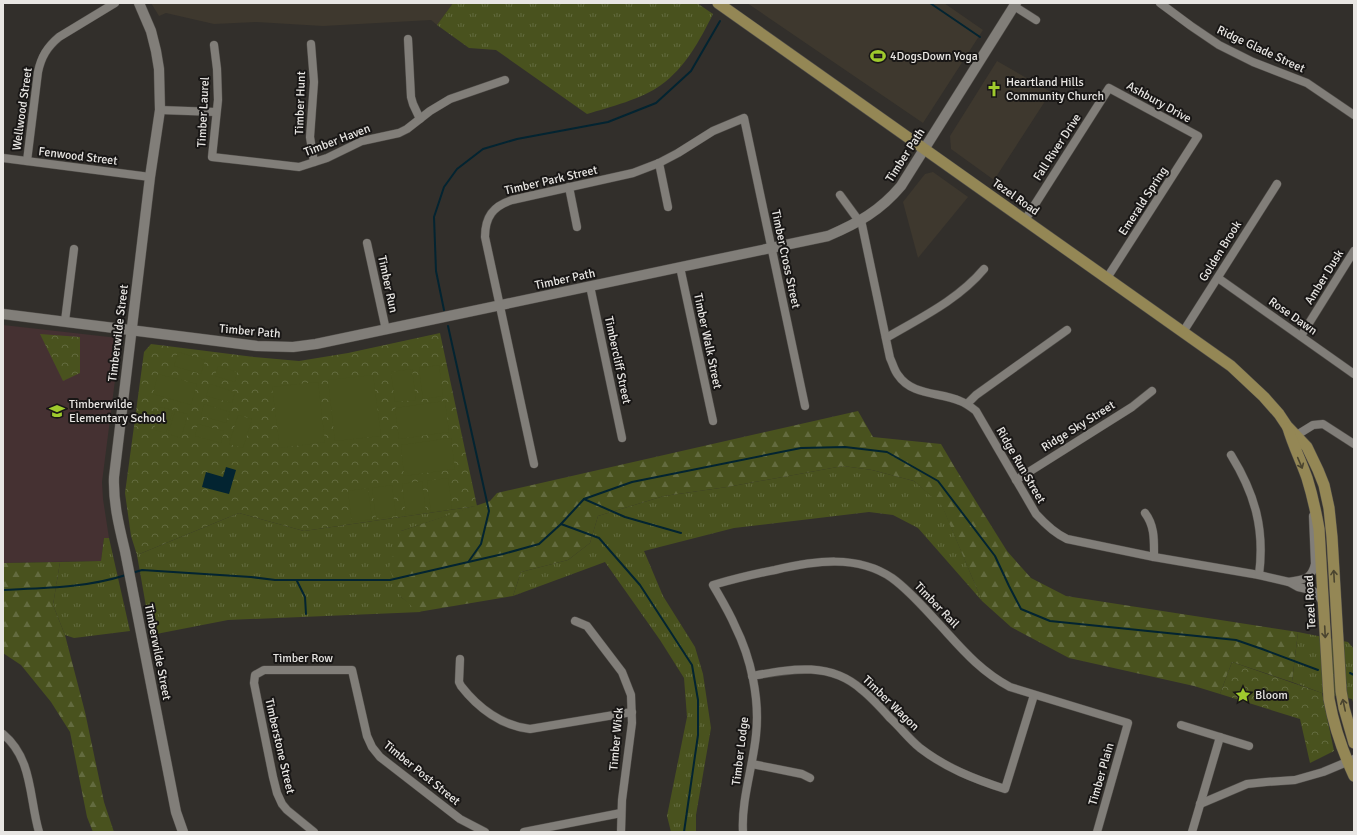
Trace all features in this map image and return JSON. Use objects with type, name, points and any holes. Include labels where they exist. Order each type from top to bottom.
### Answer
[{"type":"main road","name":"Tezel Road","points":[[718,3],[1232,366],[1279,414],[1294,436],[1308,448],[1324,485],[1329,508],[1332,537],[1341,691],[1344,708],[1354,743]]},
{"type":"main road","name":"Tezel Road","points":[[1294,436],[1313,499],[1319,529],[1329,699],[1342,752],[1351,760],[1354,776]]},
{"type":"street","name":"Wellwood Street","points":[[27,161],[38,72],[40,62],[45,52],[59,37],[115,3]]},
{"type":"street","name":"Timberwilde Street","points":[[139,3],[151,31],[156,51],[159,69],[160,110],[150,177],[114,477],[115,506],[176,812],[183,832]]},
{"type":"street","name":"Ridge Glade Street","points":[[1160,3],[1219,45],[1253,62],[1306,83],[1354,115]]},
{"type":"street","points":[[1015,4],[1036,20]]},
{"type":"street","name":"Timber Path","points":[[3,314],[257,346],[293,347],[386,330],[828,236],[860,221],[879,208],[901,186],[1015,4]]},
{"type":"street","points":[[408,39],[411,97],[420,119]]},
{"type":"street","name":"Timber Hunt","points":[[311,44],[314,82],[310,137],[314,162]]},
{"type":"street","name":"Timber Laurel","points":[[212,157],[218,86],[214,45]]},
{"type":"street","name":"Timber Haven","points":[[212,157],[299,167],[327,158],[362,141],[407,129],[430,111],[450,99],[505,80]]},
{"type":"street","name":"Ashbury Drive","points":[[1109,88],[1198,136]]},
{"type":"street","name":"Fall River Drive","points":[[1024,220],[1109,88]]},
{"type":"street","points":[[160,110],[216,112]]},
{"type":"street","name":"Timber Park Street","points":[[534,464],[485,237],[485,226],[488,217],[497,206],[505,202],[632,173],[659,163],[713,131],[744,118]]},
{"type":"street","name":"Timber Cross Street","points":[[744,118],[805,406]]},
{"type":"street","name":"Emerald Spring","points":[[1107,278],[1198,136]]},
{"type":"street","name":"Fenwood Street","points":[[3,158],[150,177]]},
{"type":"street","points":[[659,163],[668,207]]},
{"type":"street","name":"Golden Brook","points":[[1183,332],[1277,184]]},
{"type":"street","points":[[569,188],[577,227]]},
{"type":"street","points":[[840,195],[860,221]]},
{"type":"street","name":"Ridge Run Street","points":[[860,221],[890,358],[898,376],[909,386],[921,392],[951,398],[967,404],[976,411],[1036,514],[1045,524],[1067,539],[1289,582],[1298,587],[1317,593],[1323,603]]},
{"type":"street","name":"Timber Run","points":[[367,243],[386,330]]},
{"type":"street","points":[[64,321],[74,249]]},
{"type":"street","name":"Amber Dusk","points":[[1301,336],[1354,251]]},
{"type":"street","name":"Timber Walk Street","points":[[680,267],[713,421]]},
{"type":"street","points":[[886,338],[955,296],[970,285],[984,269]]},
{"type":"street","name":"Rose Dawn","points":[[1218,278],[1354,374]]},
{"type":"street","name":"Timbercliff Street","points":[[590,286],[622,438]]},
{"type":"street","points":[[967,404],[976,395],[1067,330]]},
{"type":"street","name":"Ridge Sky Street","points":[[1016,480],[1132,407],[1152,391]]},
{"type":"street","points":[[1294,436],[1313,424],[1323,424],[1353,441]]},
{"type":"street","points":[[1231,455],[1248,487],[1257,517],[1261,540],[1259,575]]},
{"type":"street","name":"Ridge Run Street","points":[[1289,582],[1310,576],[1315,564],[1313,499]]},
{"type":"street","points":[[1145,513],[1149,518],[1153,532],[1154,557]]},
{"type":"street","name":"Timber Rail","points":[[713,585],[739,577],[798,565],[821,562],[845,562],[865,565],[884,573],[900,584],[981,668],[991,676],[1010,687],[1128,723]]},
{"type":"street","name":"Timber Lodge","points":[[713,585],[736,626],[745,651],[752,676],[757,712],[752,764],[742,821],[743,832]]},
{"type":"street","name":"Timber Wick","points":[[575,621],[587,626],[622,672],[631,695],[632,732],[621,813],[621,832]]},
{"type":"street","points":[[460,658],[459,682],[461,686],[488,713],[513,726],[530,729],[632,712]]},
{"type":"street","name":"Timber Wagon","points":[[752,676],[783,670],[805,668],[816,669],[842,676],[861,689],[920,747],[934,757],[971,778],[1005,789],[1034,695]]},
{"type":"street","name":"Timber Row","points":[[254,675],[264,670],[352,670]]},
{"type":"street","name":"Timber Post Street","points":[[352,670],[367,736],[372,747],[380,757],[460,818],[485,832]]},
{"type":"street","name":"Timberstone Street","points":[[254,675],[254,683],[277,793],[282,804],[287,810],[314,832]]},
{"type":"street","name":"Timber Plain","points":[[1097,832],[1128,723]]},
{"type":"street","points":[[1181,725],[1249,746]]},
{"type":"street","points":[[3,734],[14,745],[25,764],[39,832]]},
{"type":"street","points":[[1192,832],[1220,737]]},
{"type":"street","points":[[1200,804],[1247,784],[1295,780],[1323,772],[1351,760]]},
{"type":"street","points":[[752,764],[802,774],[810,778]]},
{"type":"street","points":[[524,832],[621,813]]},
{"type":"shaded area","points":[[151,3],[453,3],[437,25],[431,20],[323,26],[256,22],[214,24],[166,13],[159,16]]},
{"type":"shaded area","points":[[747,3],[944,3],[983,30],[923,123]]},
{"type":"shaded area","points":[[997,61],[1051,92],[994,180],[951,149],[950,136]]},
{"type":"shaded area","points":[[933,172],[968,197],[918,258],[903,202],[925,174]]},
{"type":"shaded area","name":"Timberwilde Elementary School","points":[[3,325],[118,338],[120,341],[102,482],[109,538],[104,538],[101,561],[3,563]]},
{"type":"green space","points":[[453,3],[697,3],[713,14],[703,34],[685,62],[670,78],[645,94],[587,114],[496,50],[469,48],[437,25]]},
{"type":"green space","points":[[440,333],[477,506],[304,531],[239,513],[137,555],[131,536],[125,493],[144,352],[151,344],[299,361],[348,353]]},
{"type":"green space","points":[[40,334],[80,337],[80,373],[63,381]]},
{"type":"green space","points":[[178,352],[205,360],[201,374],[174,366]]},
{"type":"green space","points":[[439,365],[443,396],[423,399],[419,368]]},
{"type":"green space","points":[[218,366],[237,372],[235,382],[215,376]]},
{"type":"green space","points":[[412,369],[416,400],[395,402],[391,372]]},
{"type":"green space","points":[[158,374],[197,384],[191,405],[153,394]]},
{"type":"green space","points":[[373,375],[381,436],[335,441],[328,380]]},
{"type":"green space","points":[[318,382],[325,442],[280,448],[272,387]]},
{"type":"green space","points":[[210,384],[235,392],[232,403],[206,396]]},
{"type":"green space","points":[[445,401],[449,432],[399,439],[395,408]]},
{"type":"green space","points":[[204,404],[230,412],[226,423],[201,416]]},
{"type":"green space","points":[[160,407],[173,410],[166,433],[154,430]]},
{"type":"green space","points":[[175,411],[188,414],[181,438],[168,434]]},
{"type":"green space","points":[[858,411],[873,437],[941,444],[1007,551],[1031,578],[1066,596],[1298,632],[1292,682],[1232,662],[1220,694],[1194,686],[1069,658],[1011,627],[982,601],[942,506],[914,481],[872,470],[843,466],[727,487],[664,496],[598,516],[590,543],[568,560],[521,572],[513,596],[418,612],[401,597],[389,568],[401,531],[490,501],[497,493]]},
{"type":"green space","points":[[238,415],[252,419],[243,448],[229,444]]},
{"type":"green space","points":[[198,424],[224,431],[221,443],[195,436]]},
{"type":"green space","points":[[451,438],[455,469],[404,476],[401,445]]},
{"type":"green space","points":[[843,466],[872,470],[914,481],[942,505],[982,601],[918,528],[893,515],[869,512],[734,528],[644,551],[663,596],[695,647],[703,674],[711,728],[696,815],[696,832],[671,832],[667,816],[687,717],[684,678],[660,640],[605,562],[513,596],[521,572],[568,560],[590,543],[598,516],[664,496],[727,487]]},
{"type":"green space","points":[[448,478],[452,509],[431,512],[427,481]]},
{"type":"green space","points":[[422,481],[426,512],[406,515],[402,484]]},
{"type":"green space","points":[[392,485],[396,516],[376,518],[372,488]]},
{"type":"green space","points":[[368,488],[372,519],[352,522],[348,491]]},
{"type":"green space","points":[[477,506],[401,531],[401,597],[421,612],[228,620],[151,635],[137,555],[239,513],[304,531]]},
{"type":"green space","points":[[104,538],[109,538],[130,631],[74,638],[65,635],[53,605],[60,562],[101,561]]},
{"type":"green space","points":[[60,562],[53,605],[65,635],[85,712],[104,802],[114,832],[93,832],[87,817],[70,732],[51,702],[21,665],[3,653],[3,563]]},
{"type":"green space","points":[[1298,632],[1348,642],[1354,649],[1354,705],[1352,699],[1322,693],[1292,682]]},
{"type":"green space","points":[[1232,662],[1322,693],[1334,751],[1310,763],[1300,719],[1220,694]]},
{"type":"water","points":[[226,467],[236,470],[229,494],[202,487],[206,472],[223,477]]},
{"type":"waterway","points":[[930,3],[980,37]]},
{"type":"waterway","points":[[444,310],[436,271],[434,217],[444,187],[457,169],[483,149],[517,139],[608,122],[656,103],[691,71],[720,21]]},
{"type":"waterway","points":[[448,326],[489,511],[481,544],[469,561]]},
{"type":"waterway","points":[[132,573],[142,570],[275,580],[390,580],[503,554],[539,544],[561,524],[584,499],[632,482],[801,448],[845,447],[887,452],[938,481],[995,556],[1021,609],[1050,621],[1236,640],[1318,670]]},
{"type":"waterway","points":[[584,499],[625,517],[681,533]]},
{"type":"waterway","points":[[561,524],[599,538],[640,585],[692,665],[698,700],[698,735],[684,832]]},
{"type":"waterway","points":[[3,590],[80,585],[95,583],[126,575]]},
{"type":"waterway","points":[[297,581],[305,597],[306,614]]},
{"type":"waterway","points":[[1350,673],[1354,675]]},
{"type":"place","name":"4DogsDown Yoga","points":[[878,56]]},
{"type":"place","name":"Heartland Hills Community Church","points":[[994,89]]},
{"type":"place","name":"Timberwilde Elementary School","points":[[57,411]]},
{"type":"place","name":"Bloom","points":[[1243,695]]}]
